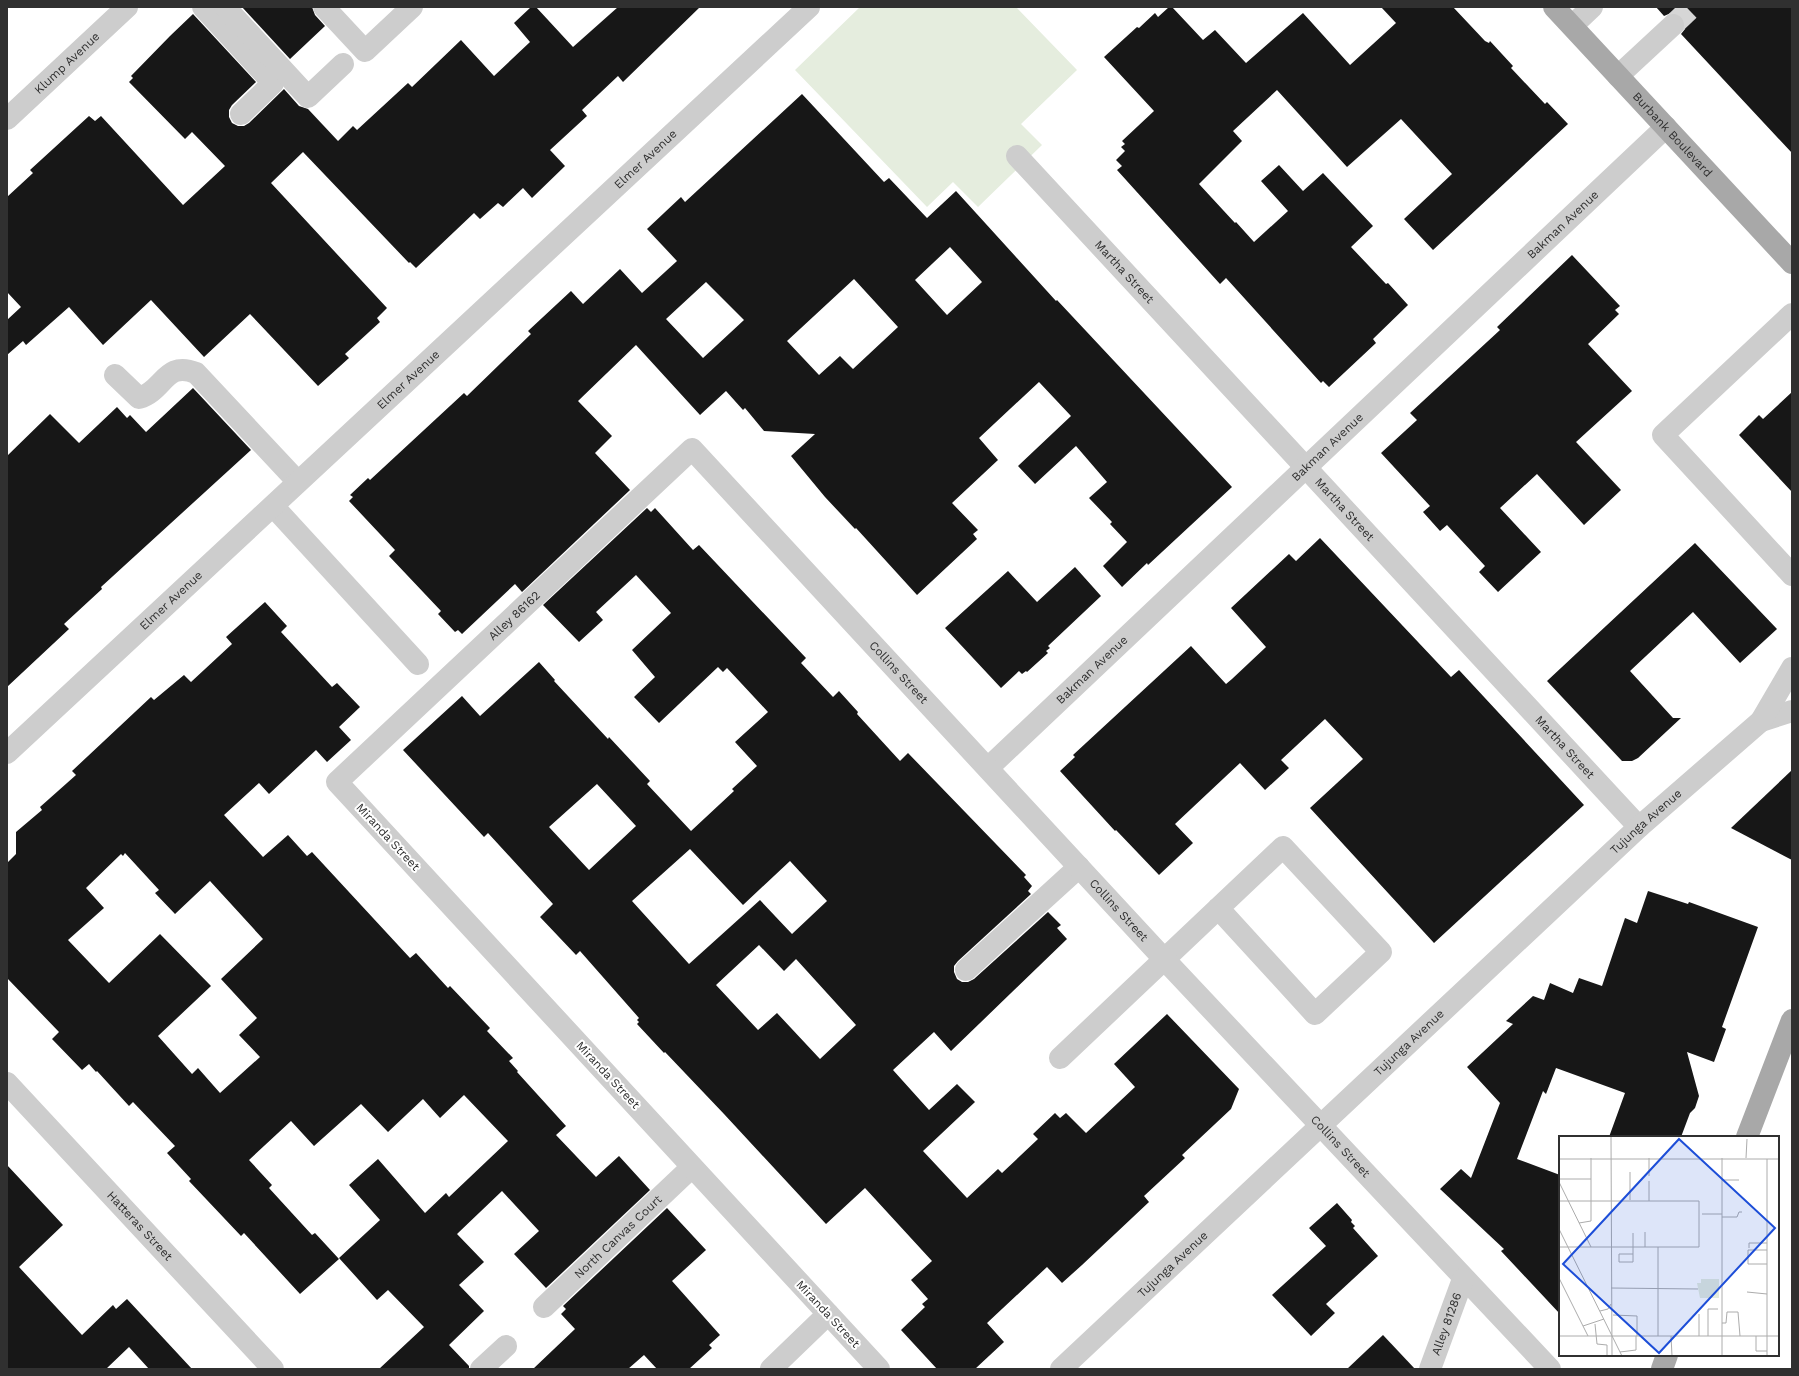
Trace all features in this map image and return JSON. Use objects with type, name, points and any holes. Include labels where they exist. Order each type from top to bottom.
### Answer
[{"type":"main road","name":"Burbank Boulevard","points":[[1554,7],[1792,263]]},
{"type":"main road","points":[[1747,1136],[1792,1020]]},
{"type":"main road","points":[[1662,1369],[1666,1356]]},
{"type":"street","name":"Klump Avenue","points":[[7,118],[127,7]]},
{"type":"street","points":[[203,7],[273,83],[241,114]]},
{"type":"street","points":[[225,7],[308,97],[343,64]]},
{"type":"street","points":[[324,7],[365,51],[412,7]]},
{"type":"street","name":"Elmer Avenue","points":[[7,753],[809,7]]},
{"type":"street","points":[[1572,26],[1592,7]]},
{"type":"street","points":[[1618,76],[1673,25]]},
{"type":"street","name":"Bakman Avenue","points":[[988,768],[1666,127]]},
{"type":"street","name":"Martha Street","points":[[1017,156],[1639,827]]},
{"type":"street","points":[[1792,314],[1663,435],[1792,575]]},
{"type":"street","points":[[115,375],[139,398],[146,396],[174,371],[186,369],[196,373],[298,482]]},
{"type":"street","name":"Collins Street","points":[[692,448],[1164,959],[1550,1369]]},
{"type":"street","name":"Alley 86162","points":[[337,782],[692,448]]},
{"type":"street","points":[[273,506],[418,664]]},
{"type":"street","name":"Tujunga Avenue","points":[[1061,1369],[1639,827],[1760,721],[1792,668]]},
{"type":"street","name":"Tujunga Avenue","points":[[1760,721],[1792,711]]},
{"type":"street","name":"Miranda Street","points":[[337,782],[879,1369]]},
{"type":"street","points":[[1060,1058],[1164,959],[1218,908],[1283,847],[1381,952],[1315,1014],[1218,908]]},
{"type":"street","points":[[966,970],[1079,867]]},
{"type":"street","name":"Hatteras Street","points":[[7,1083],[273,1369]]},
{"type":"street","name":"North Canvas Court","points":[[544,1308],[692,1167]]},
{"type":"street","name":"Alley 81286","points":[[1430,1369],[1464,1279]]},
{"type":"street","points":[[771,1369],[828,1314]]},
{"type":"street","points":[[481,1369],[506,1346]]},
{"type":"green space","points":[[860,7],[1016,7],[1077,70],[1021,124],[1042,145],[978,207],[953,182],[927,207],[795,70]]},
{"type":"building","points":[[242,7],[312,7],[315,15],[325,26],[290,59]]},
{"type":"building","points":[[531,7],[536,7],[573,47],[618,7],[700,7],[623,82],[618,76],[582,110],[587,116],[550,150],[565,166],[532,198],[523,188],[503,207],[498,203],[480,219],[474,213],[416,268],[410,262],[409,263],[303,152],[271,183],[387,308],[377,318],[380,322],[345,354],[349,358],[318,386],[250,314],[204,357],[151,300],[103,345],[69,307],[26,345],[23,341],[7,355],[7,320],[21,307],[7,292],[7,197],[33,173],[30,170],[89,116],[95,121],[101,116],[183,205],[225,166],[192,132],[185,139],[129,82],[133,78],[131,76],[193,14],[256,82],[232,105],[229,110],[229,117],[232,123],[238,126],[244,126],[249,123],[284,89],[299,106],[308,109],[338,141],[353,126],[357,130],[408,83],[412,87],[461,40],[494,76],[530,42],[514,23]]},
{"type":"building","points":[[1169,7],[1172,7],[1203,40],[1215,30],[1246,63],[1303,13],[1350,65],[1396,23],[1381,7],[1453,7],[1485,41],[1489,43],[1490,41],[1513,66],[1511,68],[1545,104],[1547,102],[1568,124],[1433,250],[1404,219],[1452,174],[1401,119],[1347,167],[1277,90],[1233,131],[1242,141],[1199,184],[1254,242],[1288,211],[1261,181],[1279,165],[1303,191],[1323,173],[1373,226],[1351,247],[1408,305],[1373,339],[1376,343],[1329,387],[1323,381],[1321,383],[1226,278],[1220,284],[1117,170],[1122,166],[1116,160],[1125,151],[1121,147],[1125,144],[1122,141],[1154,111],[1104,57],[1155,13],[1158,17]]},
{"type":"building","points":[[1656,7],[1792,7],[1792,153],[1681,34],[1685,29],[1685,23],[1682,16],[1676,13],[1671,13],[1664,16]]},
{"type":"building","points":[[802,94],[884,182],[889,178],[927,218],[956,191],[1056,301],[1057,300],[1232,487],[1148,565],[1147,563],[1122,587],[1103,566],[1127,542],[1110,524],[1112,522],[1089,498],[1107,482],[1076,446],[1035,484],[1018,466],[1071,416],[1039,382],[979,438],[998,460],[952,503],[978,530],[973,534],[977,539],[917,595],[856,528],[855,529],[825,497],[791,456],[815,434],[764,431],[745,408],[743,410],[726,391],[700,415],[636,345],[578,401],[612,436],[595,453],[630,490],[522,592],[515,584],[462,634],[458,630],[455,632],[438,614],[441,611],[389,556],[395,550],[349,501],[353,497],[350,495],[368,478],[370,480],[464,393],[467,396],[531,334],[528,331],[571,291],[583,304],[620,269],[642,293],[677,261],[647,229],[681,197],[685,202]],"holes":[[[950,247],[982,282],[947,315],[915,280]],[[854,279],[898,327],[853,369],[840,356],[819,375],[787,341]],[[706,282],[744,320],[703,358],[666,319]]]},
{"type":"building","points":[[1572,255],[1620,306],[1615,310],[1619,314],[1588,344],[1632,391],[1576,442],[1621,490],[1584,525],[1537,474],[1500,508],[1541,552],[1498,592],[1479,572],[1485,566],[1447,525],[1440,531],[1423,512],[1430,506],[1381,453],[1417,420],[1410,413],[1500,330],[1497,327]]},
{"type":"building","points":[[193,388],[251,450],[101,587],[102,589],[64,624],[69,629],[7,687],[7,456],[50,414],[79,443],[117,407],[127,418],[130,415],[146,432]]},
{"type":"building","points":[[1792,392],[1792,492],[1739,435],[1759,415],[1763,419]]},
{"type":"building","points":[[647,508],[651,512],[655,508],[693,550],[699,545],[806,658],[801,663],[833,697],[839,691],[858,712],[857,714],[900,761],[908,753],[1026,875],[1024,877],[1032,886],[1028,891],[1031,894],[958,961],[954,966],[954,972],[957,979],[962,982],[968,982],[974,979],[1048,912],[1061,925],[1057,928],[1067,939],[951,1051],[934,1032],[893,1070],[929,1110],[957,1084],[975,1102],[923,1151],[967,1198],[998,1169],[1002,1173],[1038,1139],[1033,1134],[1055,1113],[1060,1118],[1066,1113],[1086,1133],[1135,1087],[1114,1064],[1167,1014],[1239,1089],[1231,1109],[1182,1155],[1185,1158],[1144,1196],[1149,1202],[1082,1265],[1062,1283],[1047,1267],[987,1323],[1004,1342],[975,1369],[937,1369],[901,1330],[925,1307],[922,1304],[928,1299],[911,1280],[932,1261],[865,1188],[826,1224],[724,1114],[637,1024],[639,1022],[637,1020],[639,1018],[580,951],[576,955],[540,917],[553,904],[488,833],[484,837],[403,750],[462,696],[480,716],[539,662],[555,680],[554,681],[608,739],[609,737],[650,781],[647,784],[691,831],[734,791],[732,789],[757,766],[735,742],[768,712],[727,668],[723,672],[718,667],[659,723],[634,697],[655,677],[632,650],[671,613],[636,575],[596,612],[603,620],[579,642],[543,605]],"holes":[[[597,784],[636,826],[589,870],[549,827]],[[690,849],[743,905],[790,861],[827,901],[792,934],[760,900],[689,964],[632,901]],[[759,945],[784,971],[796,959],[856,1025],[820,1059],[777,1013],[758,1030],[716,985]]]},
{"type":"building","points":[[1320,538],[1451,677],[1459,670],[1584,805],[1434,943],[1310,808],[1363,759],[1325,719],[1281,760],[1289,768],[1265,790],[1240,763],[1175,824],[1193,843],[1159,875],[1116,830],[1115,831],[1060,771],[1075,757],[1073,755],[1191,646],[1226,684],[1232,679],[1266,647],[1231,608],[1289,554],[1296,561]]},
{"type":"building","points":[[1695,543],[1777,629],[1740,663],[1693,612],[1630,671],[1673,718],[1681,718],[1638,758],[1632,761],[1622,761],[1547,681]]},
{"type":"building","points":[[1075,567],[1101,596],[1048,646],[1050,648],[1046,651],[1048,653],[1027,672],[1026,671],[1022,674],[1019,671],[1001,688],[945,628],[1008,571],[1037,602]]},
{"type":"building","points":[[265,602],[287,626],[281,632],[332,687],[337,683],[360,707],[339,727],[351,740],[327,762],[316,750],[269,794],[259,783],[224,815],[263,857],[288,835],[307,856],[312,852],[410,958],[416,953],[448,988],[450,986],[490,1028],[487,1031],[513,1058],[509,1061],[518,1071],[517,1072],[566,1126],[556,1135],[596,1177],[619,1156],[650,1190],[546,1288],[514,1254],[539,1231],[502,1191],[457,1234],[484,1262],[459,1285],[484,1311],[449,1345],[469,1366],[469,1369],[379,1369],[424,1327],[388,1290],[377,1300],[339,1258],[380,1220],[349,1185],[378,1159],[425,1213],[446,1193],[449,1197],[508,1141],[464,1095],[440,1118],[423,1099],[388,1132],[361,1104],[314,1146],[291,1121],[249,1160],[272,1185],[269,1188],[312,1235],[315,1233],[339,1259],[300,1294],[244,1233],[241,1236],[189,1181],[191,1179],[167,1153],[175,1146],[133,1102],[129,1106],[89,1064],[82,1070],[52,1039],[59,1032],[7,978],[7,863],[16,854],[16,832],[42,810],[40,807],[76,775],[72,771],[151,697],[154,700],[184,675],[191,682],[232,644],[226,637]],"holes":[[[125,853],[159,890],[155,893],[175,914],[210,881],[263,939],[221,979],[257,1018],[239,1035],[260,1057],[220,1093],[198,1068],[192,1074],[158,1036],[211,986],[160,934],[109,983],[68,940],[104,908],[86,888],[121,854],[123,856]]]},
{"type":"building","points":[[1792,770],[1792,860],[1731,828]]},
{"type":"building","points":[[1648,891],[1688,904],[1689,902],[1758,927],[1722,1027],[1726,1029],[1714,1062],[1687,1052],[1699,1096],[1695,1108],[1690,1113],[1681,1136],[1609,1136],[1625,1093],[1556,1068],[1546,1094],[1543,1091],[1517,1159],[1559,1175],[1559,1313],[1501,1251],[1504,1249],[1440,1189],[1461,1169],[1471,1178],[1500,1103],[1467,1067],[1513,1024],[1506,1021],[1533,996],[1544,1000],[1550,983],[1573,993],[1579,978],[1602,986],[1625,918],[1637,923]]},
{"type":"building","points":[[7,1165],[63,1225],[19,1267],[82,1335],[113,1305],[116,1309],[127,1299],[192,1369],[149,1369],[129,1347],[106,1369],[7,1369]]},
{"type":"building","points":[[1337,1203],[1352,1220],[1351,1222],[1355,1226],[1353,1228],[1378,1256],[1326,1304],[1335,1313],[1311,1336],[1272,1295],[1326,1246],[1309,1228]]},
{"type":"building","points":[[667,1208],[706,1250],[672,1281],[720,1335],[709,1345],[712,1348],[689,1369],[657,1369],[644,1355],[628,1369],[533,1369],[575,1329],[561,1314],[566,1309],[563,1306]]},
{"type":"building","points":[[1383,1335],[1415,1369],[1347,1369]]},
{"type":"tunnel","points":[[1673,25],[1692,7]]}]
